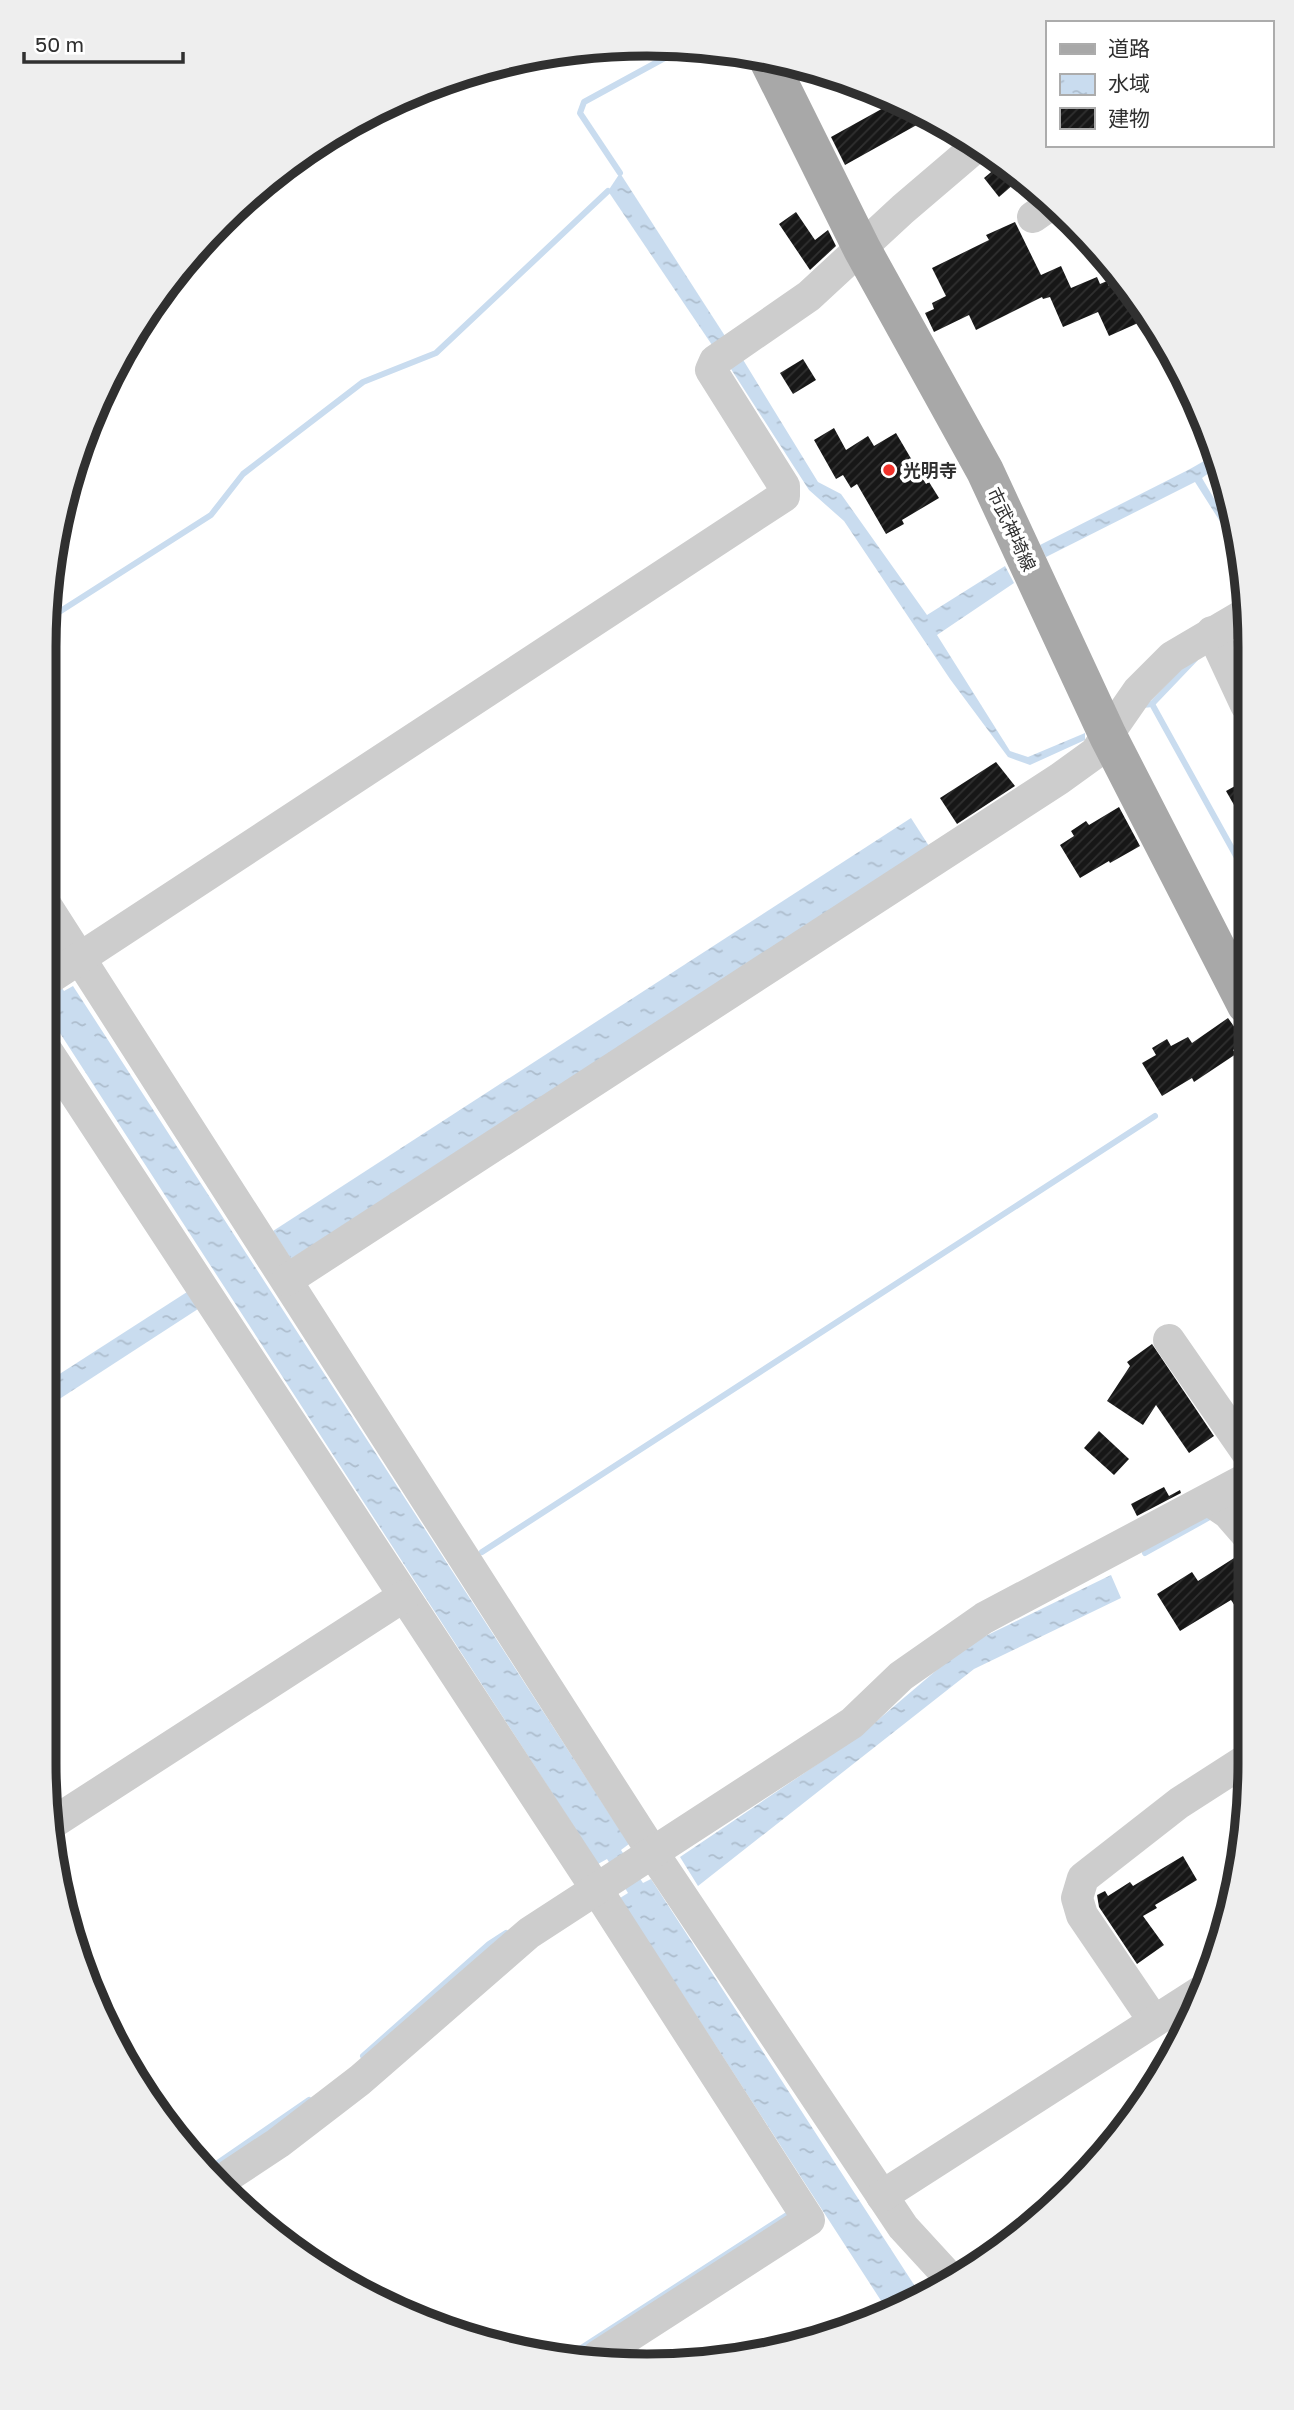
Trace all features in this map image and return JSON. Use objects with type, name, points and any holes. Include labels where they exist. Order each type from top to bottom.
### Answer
[{"type":"main road","name":"市武神埼線","points":[[773,70],[862,249],[985,471],[1108,736],[1238,988]]},
{"type":"street","points":[[60,971],[784,496],[784,486],[710,370],[715,361],[809,296],[969,152]]},
{"type":"street","points":[[287,1280],[1059,779],[1095,753],[1138,691],[1172,657],[1237,618]]},
{"type":"street","points":[[1212,632],[1238,690]]},
{"type":"street","points":[[56,953],[60,971],[287,1280],[625,1872],[809,2220],[603,2353]]},
{"type":"street","points":[[56,1066],[404,1596],[882,2196],[903,2227],[945,2273]]},
{"type":"street","points":[[1169,1340],[1238,1440]]},
{"type":"street","points":[[226,2178],[278,2143],[360,2080],[529,1933],[852,1724],[901,1676],[984,1618],[1238,1484]]},
{"type":"street","points":[[1209,1500],[1228,1513],[1238,1524]]},
{"type":"street","points":[[59,1819],[404,1596]]},
{"type":"street","points":[[1154,2021],[1082,1915],[1077,1898],[1083,1878],[1179,1804],[1238,1765]]},
{"type":"street","points":[[882,2196],[1188,1999]]},
{"type":"water","points":[[620,173],[725,336],[712,345],[608,191]]},
{"type":"water","points":[[742,358],[818,482],[841,494],[927,615],[1005,566],[1014,583],[937,635],[1010,751],[1028,757],[1085,733],[1085,740],[1030,765],[1008,757],[950,679],[844,521],[809,490],[731,369]]},
{"type":"water","points":[[1208,459],[1211,471],[1202,478],[1223,513],[1227,533],[1195,482],[1046,557],[1040,545]]},
{"type":"water","points":[[911,818],[929,846],[291,1259],[273,1231]]},
{"type":"water","points":[[56,978],[64,991],[73,986],[629,1844],[621,1850],[643,1883],[651,1879],[916,2289],[883,2304],[620,1898],[628,1893],[607,1859],[598,1864],[56,1027]]},
{"type":"water","points":[[187,1292],[198,1309],[56,1401],[56,1376]]},
{"type":"water","points":[[1111,1575],[1121,1598],[974,1669],[698,1886],[680,1857],[859,1736],[965,1646]]},
{"type":"building","points":[[886,107],[920,123],[845,165],[831,137]]},
{"type":"building","points":[[994,169],[1014,184],[999,197],[984,178]]},
{"type":"building","points":[[796,212],[815,240],[828,230],[836,246],[810,270],[779,224]]},
{"type":"building","points":[[1015,222],[1041,275],[1061,266],[1071,288],[1097,277],[1100,284],[1107,281],[1109,286],[1113,284],[1140,322],[1109,336],[1098,312],[1063,327],[1050,297],[1042,297],[976,330],[969,315],[934,332],[925,313],[934,309],[932,303],[946,296],[932,268],[989,240],[986,235]]},
{"type":"building","points":[[803,359],[816,380],[793,394],[780,373]]},
{"type":"building","points":[[834,428],[846,450],[868,436],[874,446],[896,433],[926,484],[929,482],[939,498],[902,520],[904,524],[886,534],[857,484],[851,488],[843,475],[836,479],[814,440]]},
{"type":"building","points":[[996,762],[1015,786],[957,824],[940,798]]},
{"type":"building","points":[[1238,784],[1238,812],[1226,791]]},
{"type":"building","points":[[1119,807],[1140,846],[1080,878],[1060,845],[1074,836],[1071,831],[1086,821],[1089,825]]},
{"type":"building","points":[[1228,1018],[1238,1032],[1238,1047],[1233,1050],[1236,1054],[1194,1082],[1192,1078],[1162,1096],[1142,1063],[1156,1055],[1152,1048],[1167,1039],[1171,1046],[1188,1037],[1192,1043]]},
{"type":"building","points":[[1152,1344],[1214,1436],[1189,1453],[1156,1405],[1143,1425],[1107,1401],[1130,1366],[1127,1362]]},
{"type":"building","points":[[1099,1431],[1129,1459],[1114,1475],[1084,1448]]},
{"type":"building","points":[[1164,1487],[1169,1496],[1180,1490],[1181,1493],[1137,1516],[1131,1504]]},
{"type":"building","points":[[1238,1556],[1238,1608],[1231,1600],[1180,1631],[1157,1594],[1192,1572],[1198,1581]]},
{"type":"building","points":[[1183,1856],[1197,1880],[1155,1905],[1157,1908],[1143,1916],[1164,1945],[1137,1964],[1099,1907],[1097,1895],[1105,1891],[1108,1896],[1130,1882],[1133,1886]]},
{"type":"waterway","points":[[620,173],[580,113],[584,102],[667,57]]},
{"type":"waterway","points":[[57,613],[211,515],[243,474],[363,382],[436,353],[608,191]]},
{"type":"waterway","points":[[1152,704],[1195,659]]},
{"type":"waterway","points":[[1143,705],[1152,704],[1238,859]]},
{"type":"waterway","points":[[482,1552],[1155,1116]]},
{"type":"waterway","points":[[1145,1553],[1208,1518]]},
{"type":"waterway","points":[[363,2056],[489,1944],[506,1933]]},
{"type":"waterway","points":[[214,2165],[309,2100]]},
{"type":"waterway","points":[[578,2350],[787,2215]]},
{"type":"place","name":"光明寺","points":[[889,470]]}]
